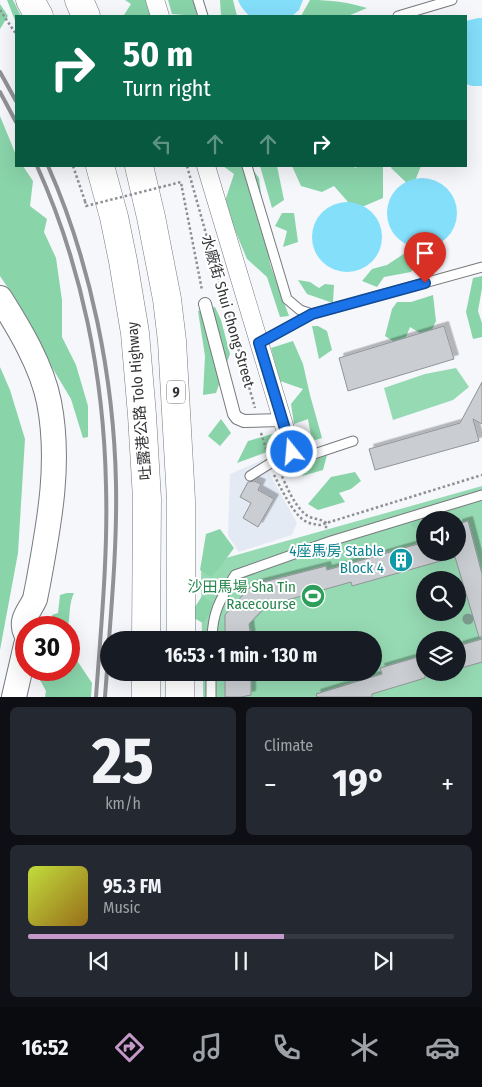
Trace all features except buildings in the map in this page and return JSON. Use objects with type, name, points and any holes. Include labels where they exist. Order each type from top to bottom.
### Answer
[{"type":"highway","points":[[30,0],[38,15]]},
{"type":"highway","points":[[79,0],[86,15]]},
{"type":"highway","name":"吐露港公路 Tolo Highway","points":[[100,167],[122,252],[135,333],[147,499],[146,631]]},
{"type":"highway","name":"9","points":[[139,167],[167,299],[172,341],[181,500],[181,631]]},
{"type":"highway","points":[[146,681],[146,697]]},
{"type":"highway","points":[[180,681],[180,697]]},
{"type":"main road","points":[[0,298],[32,354],[49,400],[53,429],[54,456],[51,508],[35,599],[26,616]]},
{"type":"main road","points":[[35,599],[37,616]]},
{"type":"main road","points":[[14,697],[18,681]]},
{"type":"street","points":[[155,0],[160,15]]},
{"type":"street","name":"水廠街 Shui Chong Street","points":[[206,167],[292,452]]},
{"type":"street","points":[[205,304],[234,414],[240,420],[282,420]]},
{"type":"lane","points":[[198,0],[203,15]]},
{"type":"lane","points":[[401,15],[452,0]]},
{"type":"lane","points":[[247,167],[287,300],[300,310],[312,314]]},
{"type":"lane","points":[[259,343],[312,314],[482,267]]},
{"type":"lane","points":[[250,476],[292,452],[311,455],[353,441]]},
{"type":"lane","points":[[212,631],[216,609],[235,575],[331,541],[482,495]]},
{"type":"lane","points":[[211,697],[212,681]]},
{"type":"path","points":[[0,10],[15,32]]},
{"type":"path","points":[[73,167],[86,206],[180,182],[205,304]]},
{"type":"path","name":"水廠街 Shui Chong Street","points":[[187,167],[268,456]]},
{"type":"path","points":[[279,471],[298,507],[305,515],[314,519],[324,520],[326,523]]},
{"type":"path","points":[[274,474],[296,513],[303,520],[311,524],[326,523],[482,475]]},
{"type":"shaded area","points":[[262,460],[297,523],[292,535],[239,552],[228,536],[230,474]]},
{"type":"green space","points":[[7,0],[13,0],[20,15],[15,15],[15,20]]},
{"type":"green space","points":[[125,0],[149,0],[155,15],[124,15],[131,4]]},
{"type":"green space","points":[[168,0],[193,0],[197,15],[172,14]]},
{"type":"green space","points":[[220,0],[233,0],[237,15],[221,15]]},
{"type":"green space","points":[[310,0],[325,0],[367,8],[350,15],[302,15]]},
{"type":"green space","points":[[0,4],[8,16],[0,29]]},
{"type":"green space","points":[[0,116],[15,153],[15,167],[24,167],[33,181],[30,206],[47,219],[44,232],[56,258],[62,300],[62,337],[76,365],[88,406],[88,437],[83,438],[71,399],[14,297],[0,276]]},
{"type":"green space","points":[[224,167],[251,167],[259,178],[270,264],[289,316],[280,317],[267,277],[247,259],[224,204],[234,174]]},
{"type":"green space","points":[[260,167],[277,167],[284,200],[272,208]]},
{"type":"green space","points":[[292,167],[383,167],[383,198],[355,210],[334,186],[322,192],[301,186]]},
{"type":"green space","points":[[392,167],[421,167],[412,188]]},
{"type":"green space","points":[[282,213],[294,213],[298,242],[283,247],[287,231],[275,226]]},
{"type":"green space","points":[[405,253],[422,258],[411,272],[384,277],[377,287],[362,281],[372,269],[387,265]]},
{"type":"green space","points":[[482,276],[478,311],[482,323],[482,337],[473,339],[466,312],[473,278]]},
{"type":"green space","points":[[298,280],[310,282],[319,288],[325,284],[334,285],[333,303],[307,294]]},
{"type":"green space","points":[[433,295],[436,321],[428,338],[410,327],[402,347],[385,336],[392,309],[397,302],[411,302]]},
{"type":"green space","points":[[215,307],[221,320],[230,354],[216,393],[203,395],[205,356],[198,311]]},
{"type":"green space","points":[[312,326],[318,326],[327,331],[332,350],[319,359]]},
{"type":"green space","points":[[293,341],[303,364],[322,438],[312,441],[308,419],[294,424],[291,404],[303,389],[280,381],[271,348]]},
{"type":"green space","points":[[0,367],[10,390],[25,439],[18,553],[0,650]]},
{"type":"green space","points":[[456,368],[469,387],[453,400],[393,420],[384,388],[425,374]]},
{"type":"green space","points":[[221,419],[231,433],[220,446],[208,436]]},
{"type":"green space","points":[[276,433],[278,448],[237,463],[248,441]]},
{"type":"green space","points":[[327,455],[323,470],[302,476],[307,463]]},
{"type":"green space","points":[[355,472],[361,481],[351,489],[339,493],[345,502],[318,510],[308,504],[331,477]]},
{"type":"green space","name":"沙田馬場 Sha Tin Racecourse","points":[[482,486],[482,697],[203,697],[203,681],[382,681],[382,631],[202,631],[201,565]]},
{"type":"green space","points":[[416,521],[416,529],[410,524]]},
{"type":"green space","points":[[220,529],[234,548],[211,577],[200,570],[206,534]]},
{"type":"green space","points":[[74,593],[69,616],[52,616],[58,613],[60,595]]},
{"type":"green space","points":[[202,596],[213,603],[211,612],[203,623],[192,617],[193,610]]},
{"type":"green space","points":[[80,665],[92,683],[91,697],[45,697],[46,691],[41,681],[80,681]]},
{"type":"water","points":[[238,0],[303,0],[299,10],[293,15],[249,15]]},
{"type":"water","points":[[482,18],[482,86],[467,84],[467,21]]},
{"type":"water","points":[[422,178],[435,181],[447,188],[454,200],[457,213],[454,226],[447,238],[435,245],[422,248],[409,245],[397,238],[390,226],[387,213],[390,200],[397,188],[409,181]]},
{"type":"water","points":[[347,202],[360,205],[372,212],[379,224],[382,237],[379,250],[372,262],[360,269],[347,272],[334,269],[322,262],[315,250],[312,237],[315,224],[322,212],[334,205]]},
{"type":"railway","points":[[0,72],[15,99]]},
{"type":"railway","points":[[0,92],[15,120]]},
{"type":"railway","points":[[37,167],[53,204],[78,282],[88,323],[101,404],[106,486],[106,539],[96,697]]},
{"type":"railway","points":[[48,167],[63,203],[88,282],[105,363],[111,404],[116,504],[110,631]]},
{"type":"railway","points":[[105,697],[106,681]]},
{"type":"place","name":"4座馬房 Stable Block 4","points":[[401,560]]},
{"type":"place","name":"沙田馬場 Sha Tin Racecourse","points":[[313,596]]},
{"type":"route","points":[[292,452],[259,343],[312,314],[425,283]]}]
